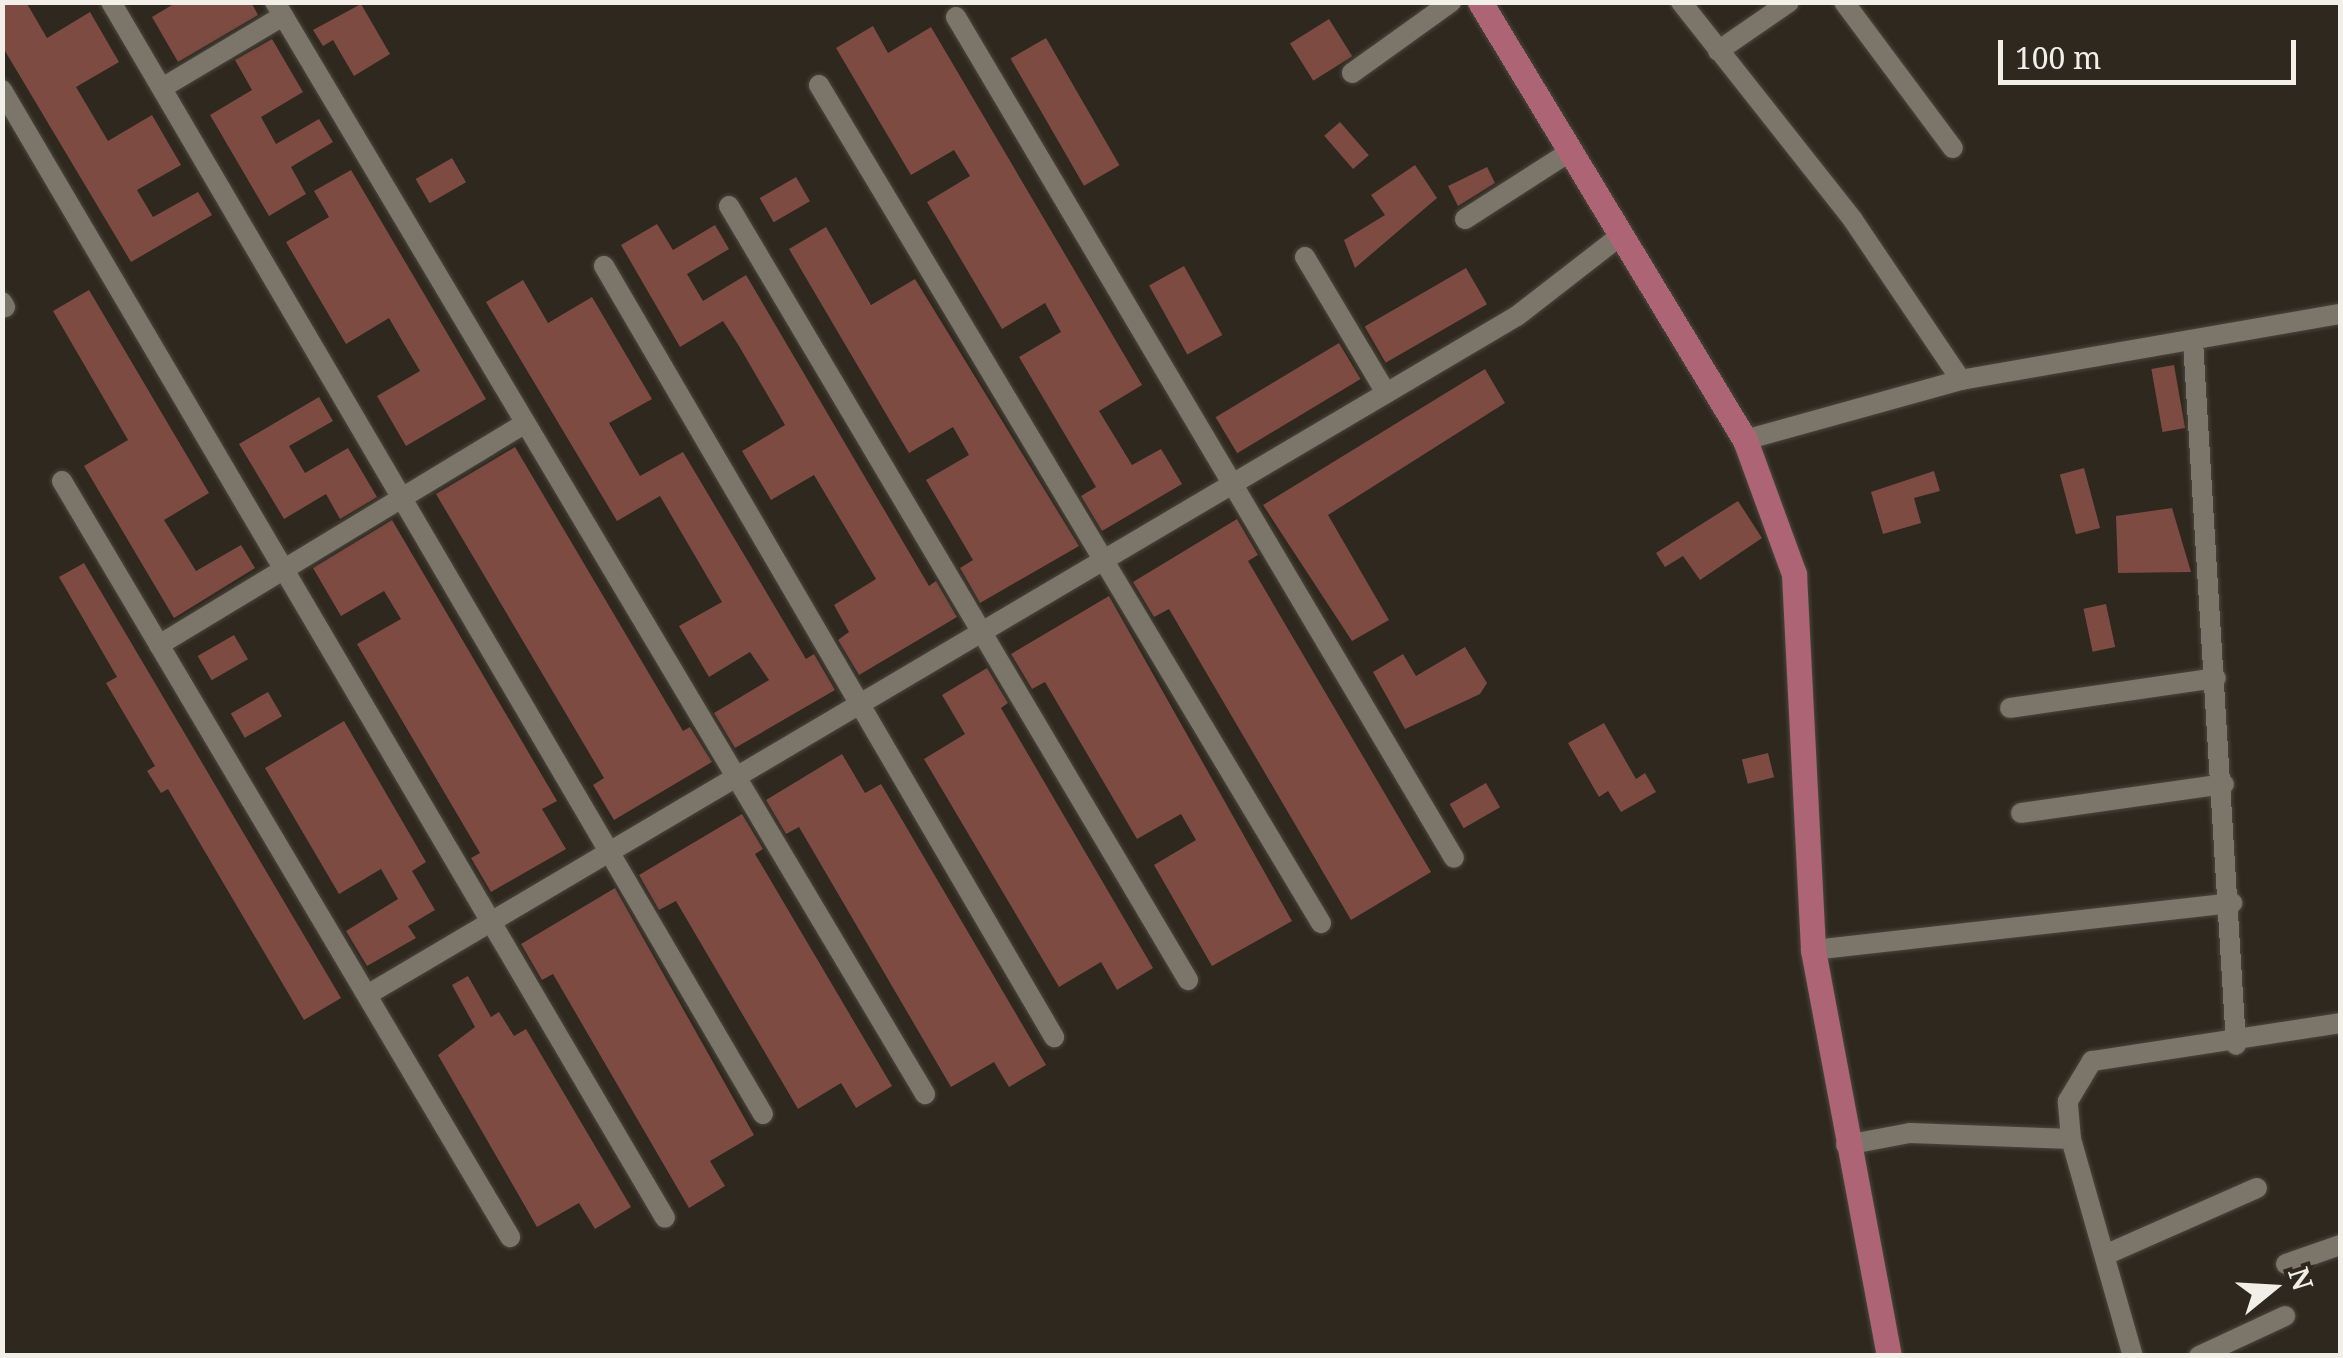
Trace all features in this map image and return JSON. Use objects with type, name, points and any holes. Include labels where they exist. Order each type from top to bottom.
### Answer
[{"type":"main road","points":[[1480,2],[1745,440],[1794,574],[1812,950],[1889,1356]]},
{"type":"street","points":[[112,2],[763,1114]]},
{"type":"street","points":[[1352,73],[1451,2]]},
{"type":"street","points":[[1681,2],[1853,220],[1961,380]]},
{"type":"street","points":[[1718,51],[1789,2]]},
{"type":"street","points":[[1844,2],[1953,148]]},
{"type":"street","points":[[162,88],[279,9],[925,1094]]},
{"type":"street","points":[[956,17],[1454,858]]},
{"type":"street","points":[[819,85],[1322,923]]},
{"type":"street","points":[[2,90],[665,1218]]},
{"type":"street","points":[[1464,219],[1568,153]]},
{"type":"street","points":[[728,206],[1188,980]]},
{"type":"street","points":[[367,996],[734,773],[1517,316],[1620,236]]},
{"type":"street","points":[[1305,257],[1386,393]]},
{"type":"street","points":[[604,266],[1054,1036]]},
{"type":"street","points":[[1745,440],[1961,380],[2340,314]]},
{"type":"street","points":[[2193,341],[2232,904],[2236,1045]]},
{"type":"street","points":[[159,645],[525,423]]},
{"type":"street","points":[[62,481],[510,1237]]},
{"type":"street","points":[[2010,708],[2216,678]]},
{"type":"street","points":[[2021,813],[2224,784]]},
{"type":"street","points":[[1812,950],[2232,904]]},
{"type":"street","points":[[2134,1356],[2071,1139],[2068,1100],[2080,1068],[2126,1053],[2236,1045],[2340,1023]]},
{"type":"street","points":[[1846,1144],[1910,1132],[2071,1139]]},
{"type":"street","points":[[2105,1254],[2257,1188]]},
{"type":"street","points":[[2286,1264],[2340,1244]]},
{"type":"street","points":[[2199,1356],[2285,1316]]},
{"type":"building","points":[[2,2],[26,2],[47,38],[90,12],[119,62],[76,87],[108,141],[152,115],[181,165],[137,190],[153,217],[198,192],[212,215],[131,262],[2,46]]},
{"type":"building","points":[[177,2],[251,2],[258,15],[178,62],[152,17]]},
{"type":"building","points":[[361,4],[390,54],[354,76],[333,40],[323,46],[313,30]]},
{"type":"building","points":[[1329,19],[1352,56],[1313,81],[1290,43]]},
{"type":"building","points":[[873,26],[888,53],[931,27],[1142,385],[1099,411],[1132,465],[1161,449],[1182,484],[1102,531],[1081,496],[1096,487],[1019,357],[1061,332],[1045,303],[1002,329],[927,202],[970,176],[954,150],[911,175],[836,48]]},
{"type":"building","points":[[1046,38],[1120,165],[1084,186],[1010,58]]},
{"type":"building","points":[[272,39],[303,92],[261,117],[276,144],[319,119],[333,142],[291,167],[306,194],[269,216],[210,115],[252,90],[235,60]]},
{"type":"building","points":[[1340,122],[1369,155],[1353,169],[1324,136]]},
{"type":"building","points":[[452,158],[466,182],[430,203],[416,179]]},
{"type":"building","points":[[1415,165],[1437,198],[1355,268],[1344,240],[1385,215],[1371,195]]},
{"type":"building","points":[[1487,167],[1495,183],[1458,206],[1448,186]]},
{"type":"building","points":[[351,170],[486,399],[406,446],[377,396],[420,371],[389,318],[346,344],[286,242],[329,217],[314,191]]},
{"type":"building","points":[[796,177],[810,201],[774,222],[760,198]]},
{"type":"building","points":[[657,224],[673,250],[715,225],[729,249],[687,274],[703,301],[746,275],[929,586],[936,581],[957,617],[859,675],[838,640],[849,632],[834,605],[876,579],[814,475],[771,500],[742,451],[785,425],[723,321],[680,347],[621,245]]},
{"type":"building","points":[[826,227],[871,305],[915,279],[1079,546],[980,603],[960,568],[973,560],[926,480],[969,455],[953,427],[909,453],[789,249]]},
{"type":"building","points":[[1184,266],[1222,335],[1187,354],[1149,285]]},
{"type":"building","points":[[1466,268],[1487,304],[1386,363],[1365,326]]},
{"type":"building","points":[[523,280],[548,323],[592,297],[652,399],[609,423],[640,476],[683,452],[806,659],[814,654],[835,690],[735,748],[714,713],[769,680],[750,652],[709,677],[679,626],[722,602],[660,496],[617,521],[486,302]]},
{"type":"building","points":[[89,290],[209,493],[164,520],[196,571],[241,545],[255,568],[174,618],[84,466],[128,440],[53,311]]},
{"type":"building","points":[[1339,343],[1361,379],[1237,453],[1216,417]]},
{"type":"building","points":[[2174,365],[2185,428],[2162,432],[2151,369]]},
{"type":"building","points":[[1485,369],[1505,403],[1328,515],[1389,620],[1352,641],[1263,505]]},
{"type":"building","points":[[319,397],[333,421],[289,446],[305,473],[348,448],[377,497],[340,519],[326,494],[284,519],[239,444]]},
{"type":"building","points":[[515,447],[683,731],[690,727],[712,762],[614,820],[593,785],[604,778],[436,494]]},
{"type":"building","points":[[2084,468],[2100,528],[2076,534],[2060,474]]},
{"type":"building","points":[[1934,471],[1940,491],[1914,498],[1921,523],[1883,534],[1871,492]]},
{"type":"building","points":[[1738,501],[1762,538],[1700,580],[1683,556],[1665,567],[1656,553]]},
{"type":"building","points":[[2172,508],[2191,572],[2118,573],[2116,516]]},
{"type":"building","points":[[1237,519],[1258,555],[1248,561],[1431,872],[1351,920],[1169,609],[1154,617],[1133,582]]},
{"type":"building","points":[[392,520],[557,801],[542,809],[566,849],[491,892],[471,858],[480,853],[357,644],[401,619],[384,591],[341,616],[313,568]]},
{"type":"building","points":[[84,563],[341,998],[304,1020],[168,789],[161,793],[147,771],[155,766],[106,683],[117,677],[59,577]]},
{"type":"building","points":[[1109,596],[1292,921],[1212,966],[1154,865],[1196,840],[1181,814],[1137,839],[1045,682],[1032,689],[1011,654]]},
{"type":"building","points":[[2106,604],[2115,647],[2093,652],[2084,609]]},
{"type":"building","points":[[234,635],[248,659],[212,680],[198,656]]},
{"type":"building","points":[[1465,647],[1487,683],[1480,694],[1405,729],[1373,672],[1403,654],[1416,676]]},
{"type":"building","points":[[987,668],[1008,703],[1001,708],[1153,968],[1117,990],[1101,962],[1059,987],[924,759],[965,734],[942,695]]},
{"type":"building","points":[[268,692],[282,716],[245,738],[231,714]]},
{"type":"building","points":[[344,721],[426,862],[412,871],[435,910],[408,926],[416,938],[367,966],[346,931],[398,899],[381,869],[339,894],[265,768]]},
{"type":"building","points":[[1604,723],[1636,779],[1645,773],[1656,792],[1621,812],[1608,791],[1599,797],[1568,743]]},
{"type":"building","points":[[1768,753],[1774,777],[1748,784],[1742,760]]},
{"type":"building","points":[[842,754],[865,793],[881,784],[1046,1065],[1009,1087],[994,1062],[951,1087],[799,827],[786,834],[766,800]]},
{"type":"building","points":[[1486,783],[1500,807],[1464,828],[1450,804]]},
{"type":"building","points":[[742,814],[763,849],[755,854],[892,1086],[856,1108],[841,1083],[798,1109],[676,901],[659,910],[639,875]]},
{"type":"building","points":[[615,888],[754,1135],[710,1161],[725,1186],[689,1208],[553,974],[542,980],[521,944]]},
{"type":"building","points":[[468,976],[491,1017],[499,1012],[514,1036],[526,1029],[631,1207],[595,1229],[579,1203],[537,1227],[438,1055],[475,1027],[452,985]]}]
